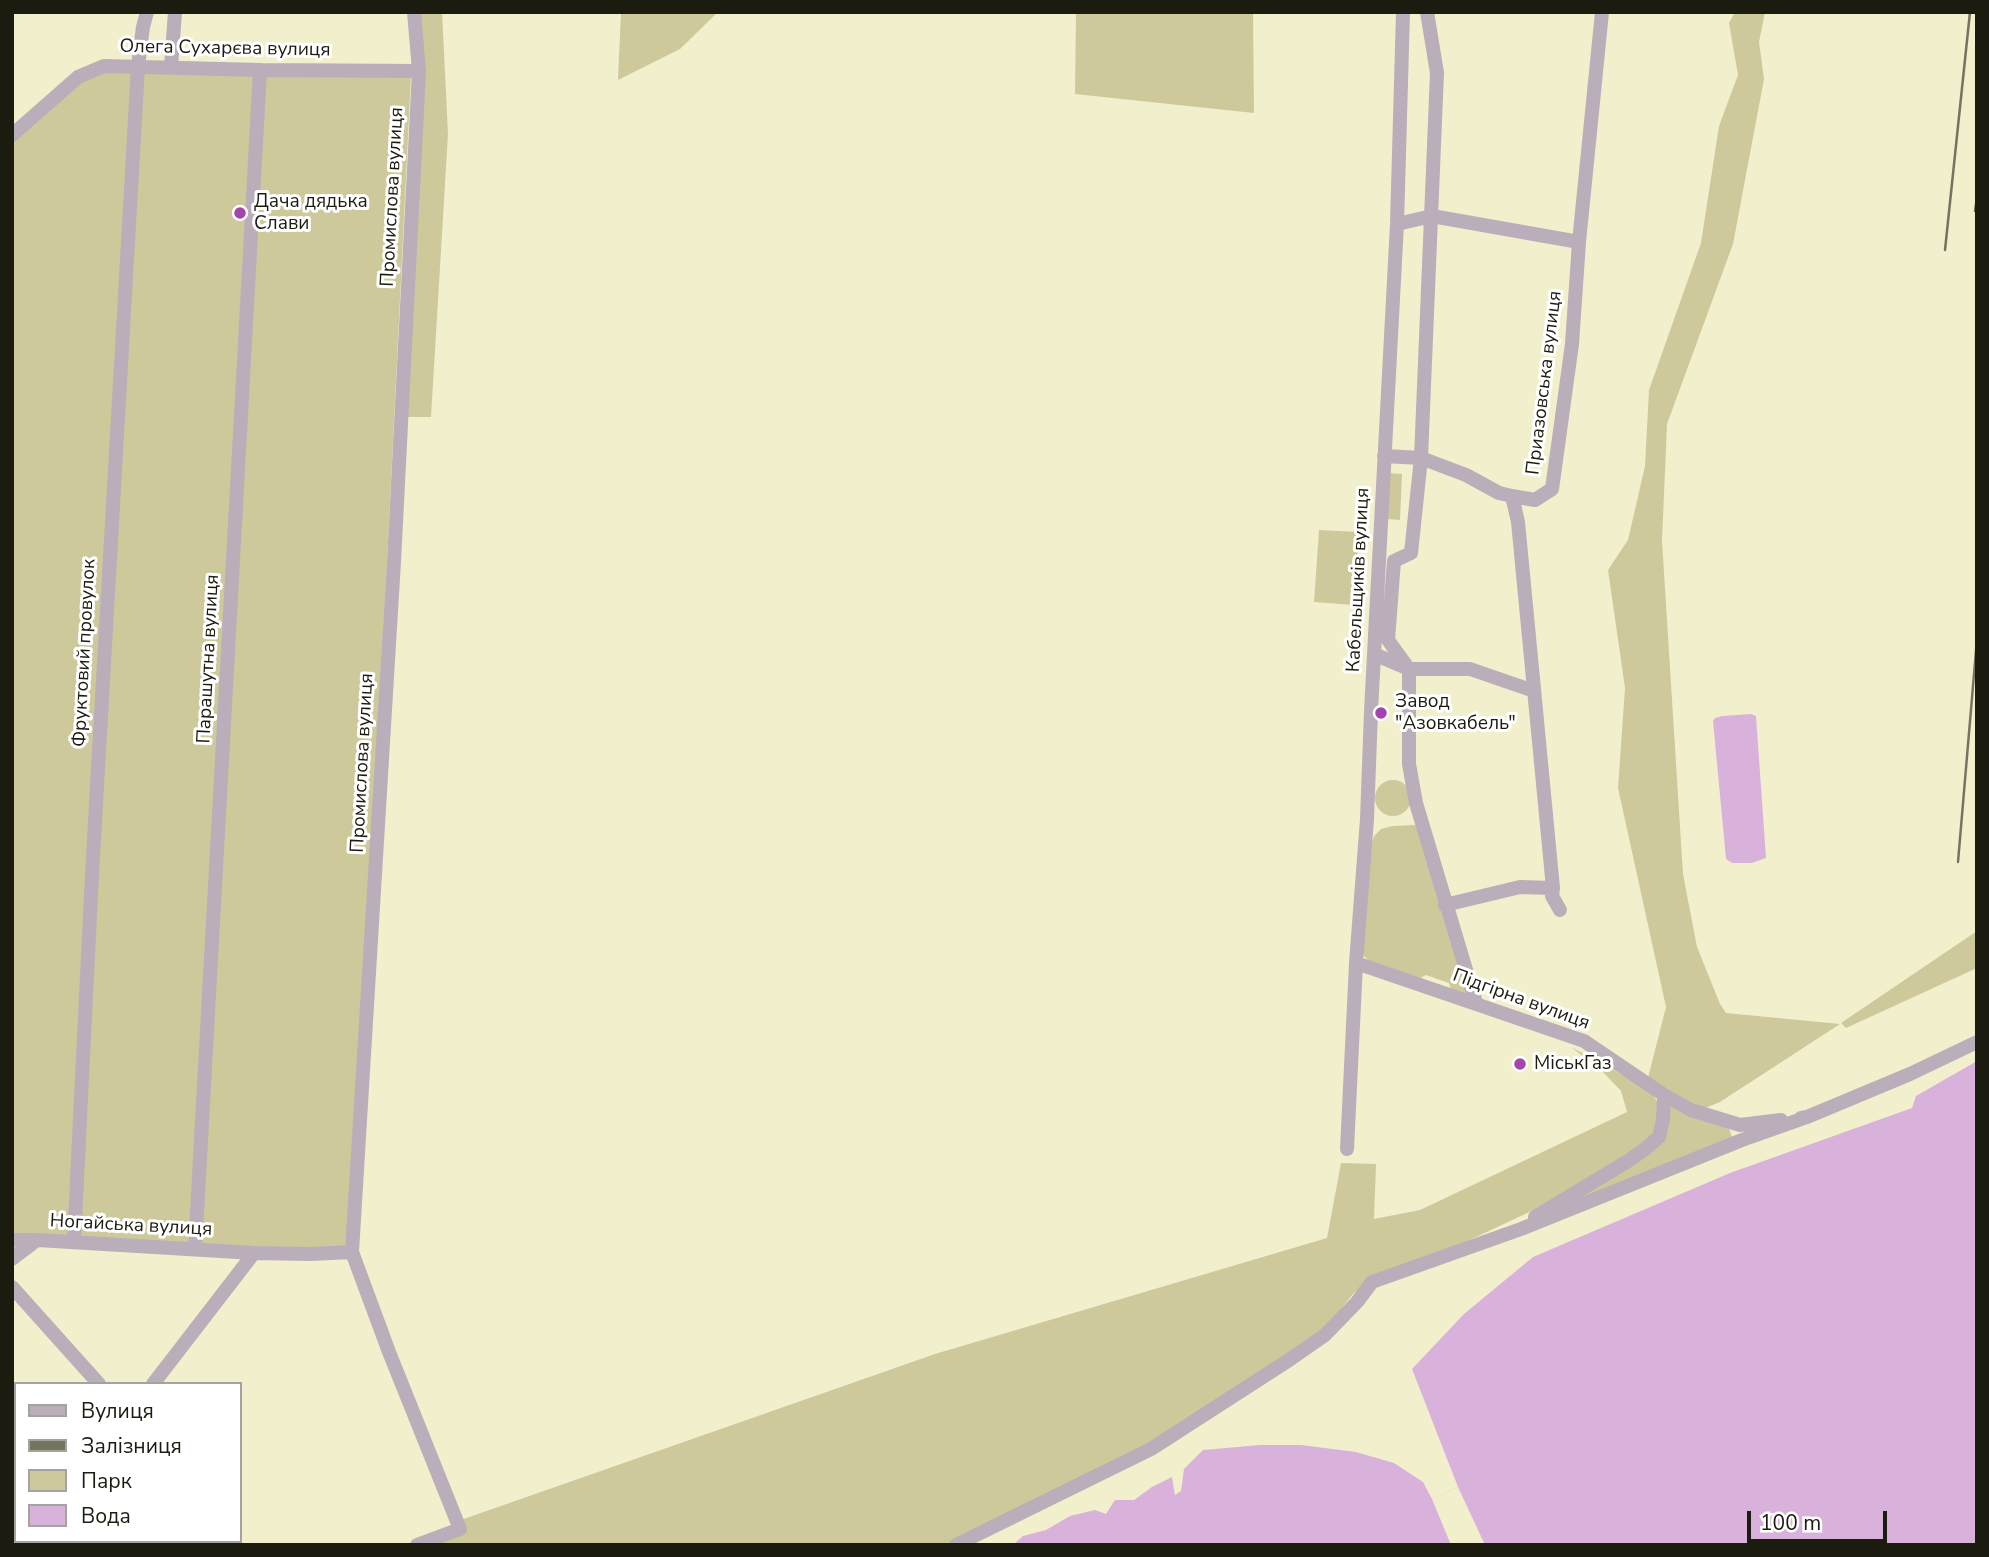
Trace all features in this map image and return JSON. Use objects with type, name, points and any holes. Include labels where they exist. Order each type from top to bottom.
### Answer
[{"type":"street","name":"Фруктовий провулок","points":[[74,1241],[138,66],[147,12]]},
{"type":"street","points":[[171,67],[175,12]]},
{"type":"street","name":"Промислова вулиця","points":[[352,1252],[394,562],[419,71],[415,12]]},
{"type":"street","name":"Кабельщиків вулиця","points":[[1347,1149],[1356,963],[1367,818],[1397,224],[1403,12]]},
{"type":"street","name":"Кабельщиків вулиця","points":[[1409,669],[1388,640],[1394,561],[1412,552],[1421,458],[1437,73],[1427,12]]},
{"type":"street","name":"Приазовська вулиця","points":[[1560,909],[1552,896],[1518,522],[1512,496],[1535,500],[1552,489],[1572,344],[1579,242],[1602,12]]},
{"type":"street","name":"Олега Сухарєва вулиця","points":[[13,132],[78,77],[104,66],[419,71]]},
{"type":"street","name":"Парашутна вулиця","points":[[195,1249],[260,70]]},
{"type":"street","points":[[1397,224],[1432,216],[1579,242]]},
{"type":"street","points":[[1384,456],[1421,458],[1466,475],[1499,493],[1512,496]]},
{"type":"street","points":[[1374,654],[1409,669],[1470,668],[1534,691]]},
{"type":"street","points":[[1409,669],[1409,764],[1416,803],[1476,1003]]},
{"type":"street","points":[[1445,905],[1520,887],[1553,888]]},
{"type":"street","name":"Підгірна вулиця","points":[[1356,963],[1584,1041],[1691,1110],[1740,1125],[1807,1117],[1910,1074],[1977,1042]]},
{"type":"street","points":[[1521,1229],[1542,1212],[1628,1161],[1659,1137],[1664,1095]]},
{"type":"street","points":[[956,1545],[1151,1449],[1325,1335],[1372,1282],[1521,1229],[1742,1140],[1807,1117]]},
{"type":"street","points":[[12,1240],[37,1240]]},
{"type":"street","name":"Ногайська вулиця","points":[[12,1259],[37,1240],[254,1253]]},
{"type":"street","points":[[155,1382],[254,1253],[352,1252],[460,1529],[417,1545]]},
{"type":"street","points":[[12,1287],[97,1382]]},
{"type":"green space","points":[[419,12],[442,12],[448,134],[431,417],[406,417]]},
{"type":"green space","points":[[621,12],[718,12],[680,49],[618,80]]},
{"type":"green space","points":[[1076,12],[1253,12],[1254,113],[1075,94]]},
{"type":"green space","points":[[1735,12],[1765,12],[1759,42],[1764,79],[1733,244],[1667,424],[1662,541],[1683,874],[1697,947],[1726,1013],[1840,1024],[1720,1102],[1705,1108],[1687,1101],[1648,1078],[1666,1007],[1618,788],[1625,688],[1608,570],[1628,540],[1645,466],[1649,390],[1701,243],[1719,126],[1738,75],[1729,23]]},
{"type":"green space","points":[[104,71],[411,76],[348,1253],[37,1240],[12,1259],[12,142],[80,81]]},
{"type":"green space","points":[[1389,473],[1402,474],[1400,520],[1387,519]]},
{"type":"green space","points":[[1319,530],[1359,532],[1354,605],[1314,602]]},
{"type":"green space","points":[[1393,780],[1406,785],[1411,798],[1406,811],[1393,816],[1380,811],[1375,798],[1380,785]]},
{"type":"green space","points":[[1392,826],[1421,827],[1467,994],[1451,989],[1449,983],[1426,975],[1420,978],[1371,963],[1362,954],[1368,855],[1374,836],[1381,829]]},
{"type":"green space","points":[[1977,931],[1977,968],[1846,1028],[1841,1023]]},
{"type":"green space","points":[[1571,1047],[1652,1093],[1659,1105],[1655,1134],[1647,1143],[1540,1207],[1459,1245],[1368,1281],[1353,1294],[1323,1331],[1149,1447],[949,1545],[429,1545],[458,1521],[935,1354],[1327,1238],[1341,1163],[1376,1164],[1374,1219],[1420,1210],[1627,1112],[1621,1091],[1602,1071]]},
{"type":"green space","points":[[1671,1106],[1729,1128],[1732,1137],[1565,1206],[1645,1155]]},
{"type":"water","points":[[1722,716],[1756,716],[1766,858],[1752,863],[1732,863],[1726,859],[1713,721]]},
{"type":"water","points":[[1977,1061],[1977,1545],[1013,1545],[1023,1536],[1046,1530],[1070,1516],[1095,1510],[1106,1514],[1115,1500],[1134,1500],[1172,1477],[1175,1495],[1181,1491],[1184,1469],[1203,1450],[1301,1445],[1356,1452],[1394,1463],[1423,1482],[1432,1499],[1458,1487],[1412,1369],[1464,1314],[1533,1257],[1730,1173],[1912,1108],[1916,1096]]},
{"type":"pier","points":[[1458,1487],[1485,1545],[1451,1545],[1432,1499]]},
{"type":"railway","points":[[1945,250],[1970,12]]},
{"type":"railway","points":[[1975,211],[1977,197]]},
{"type":"railway","points":[[1958,862],[1977,639]]},
{"type":"place","name":"Дача дядька Слави","points":[[240,213]]},
{"type":"place","name":"Завод \"Азовкабель\"","points":[[1381,713]]},
{"type":"place","name":"МіськГаз","points":[[1520,1064]]}]
